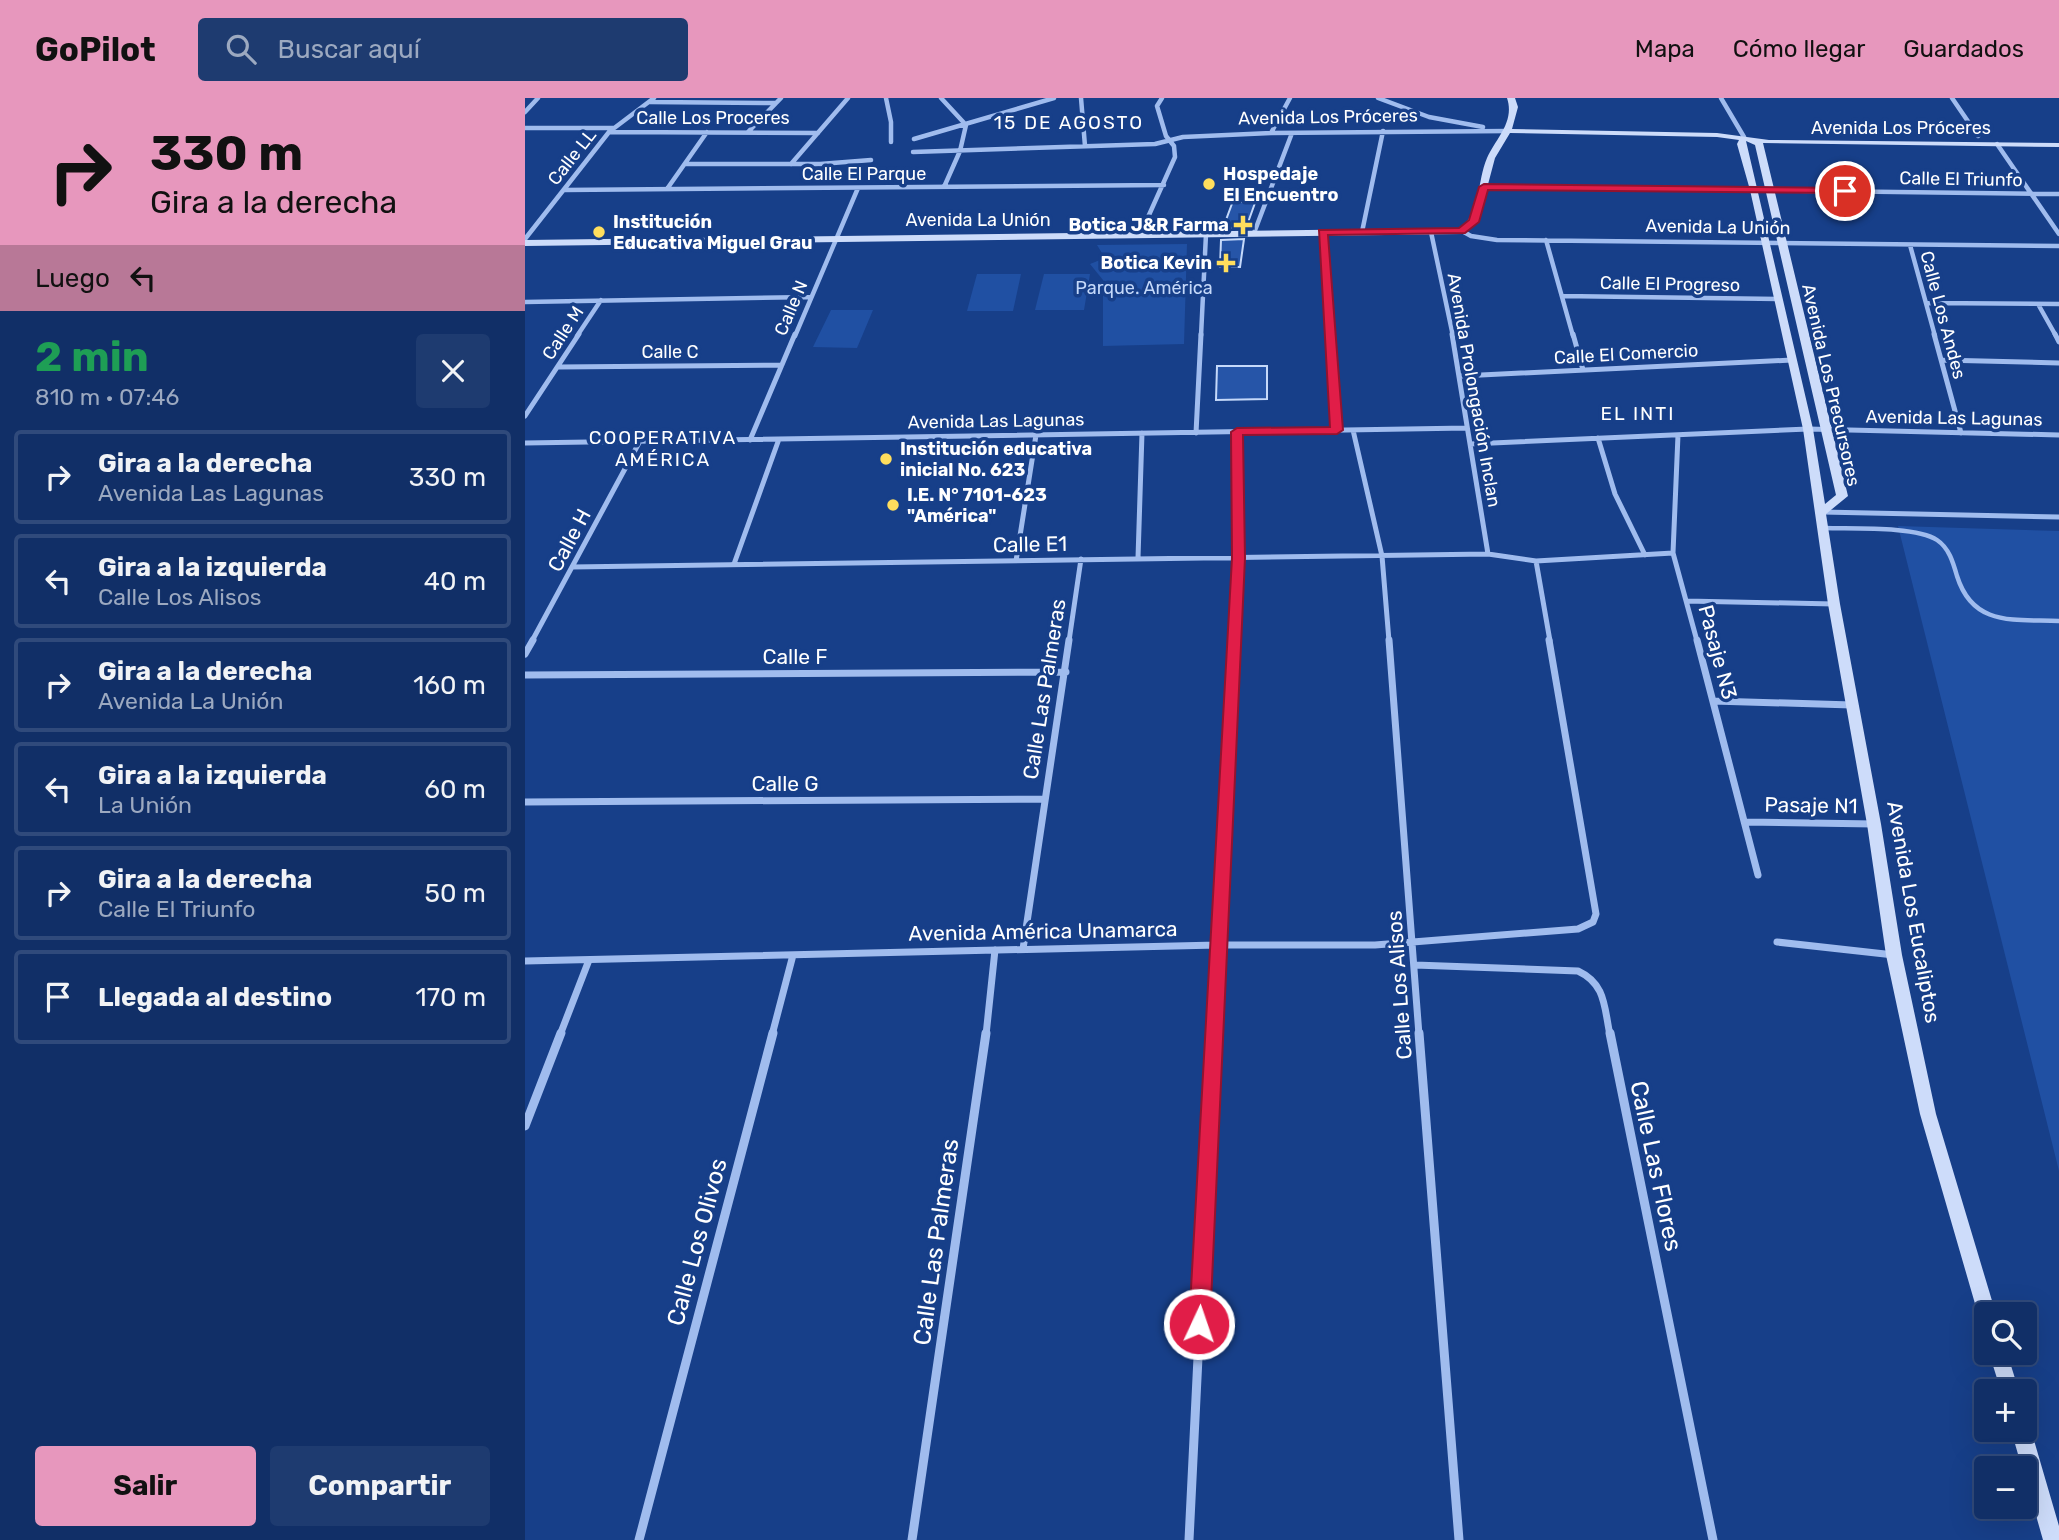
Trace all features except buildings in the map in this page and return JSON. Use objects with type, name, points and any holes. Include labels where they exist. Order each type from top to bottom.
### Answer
[{"type":"street","points":[[526,110],[538,98]]},
{"type":"street","points":[[716,103],[721,98]]},
{"type":"street","points":[[748,132],[781,98]]},
{"type":"street","points":[[791,164],[848,98]]},
{"type":"street","points":[[886,98],[891,122],[891,142]]},
{"type":"street","points":[[941,98],[966,125]]},
{"type":"street","points":[[1024,98],[1031,105]]},
{"type":"street","points":[[914,139],[1054,98]]},
{"type":"street","points":[[1081,98],[1085,146]]},
{"type":"street","points":[[1140,235],[1175,157],[1174,146],[1157,106],[1162,98]]},
{"type":"street","points":[[1271,133],[1290,98]]},
{"type":"street","points":[[1378,98],[1407,111],[1444,122],[1508,131]]},
{"type":"street","points":[[1462,231],[1474,222],[1492,158],[1508,131],[1514,107],[1511,98]]},
{"type":"street","name":"Avenida Los Precursores","points":[[1721,98],[1744,137],[1759,145],[1783,243],[1842,496],[1822,512],[1808,429],[1754,190],[1741,144],[1744,137]]},
{"type":"street","points":[[1952,98],[1978,136]]},
{"type":"street","points":[[652,100],[776,103]]},
{"type":"street","name":"Calle LL","points":[[525,241],[609,132],[618,128],[652,100]]},
{"type":"street","points":[[944,187],[960,151],[966,125]]},
{"type":"street","name":"Calle Los Proceres","points":[[525,128],[618,128]]},
{"type":"street","points":[[1362,232],[1383,131]]},
{"type":"street","name":"Avenida Los Próceres","points":[[913,152],[1155,144],[1170,140],[1271,133],[1383,131],[1744,137],[1766,134],[2059,137]]},
{"type":"street","name":"Calle Los Proceres","points":[[609,132],[818,133]]},
{"type":"street","points":[[667,189],[707,132]]},
{"type":"street","points":[[1254,233],[1292,133]]},
{"type":"street","name":"Avenida Los Próceres","points":[[1744,137],[1769,142],[2059,145]]},
{"type":"street","points":[[1997,144],[2059,234]]},
{"type":"street","points":[[686,164],[791,164],[871,160]]},
{"type":"street","name":"Calle El Parque","points":[[564,190],[1164,185]]},
{"type":"street","name":"Calle El Triunfo","points":[[1484,187],[2059,194]]},
{"type":"street","name":"Calle N","points":[[750,440],[858,188]]},
{"type":"street","name":"Avenida La Unión","points":[[525,241],[1462,231],[1484,239],[2059,247]]},
{"type":"street","name":"Avenida Prolongación Inclan","points":[[1431,232],[1461,376],[1488,554]]},
{"type":"street","points":[[1323,233],[1337,430]]},
{"type":"street","points":[[1196,433],[1206,234]]},
{"type":"street","points":[[1546,240],[1583,370]]},
{"type":"street","name":"Calle Los Andes","points":[[1909,245],[1961,433]]},
{"type":"street","name":"Calle El Progreso","points":[[1562,296],[1778,299]]},
{"type":"street","points":[[525,302],[811,297]]},
{"type":"street","name":"Calle M","points":[[525,416],[601,300]]},
{"type":"street","points":[[1927,303],[2059,304]]},
{"type":"street","points":[[2038,304],[2059,342]]},
{"type":"street","name":"Calle El Comercio","points":[[1461,376],[1792,360]]},
{"type":"street","points":[[1941,360],[2059,363]]},
{"type":"street","name":"Calle C","points":[[558,367],[782,365]]},
{"type":"street","name":"Avenida Las Lagunas","points":[[525,443],[1467,428]]},
{"type":"street","name":"Avenida Las Lagunas","points":[[1470,444],[1808,429],[2059,435]]},
{"type":"street","name":"Calle Los Alisos","points":[[1353,430],[1382,556],[1414,942],[1458,1540]]},
{"type":"street","points":[[1189,1540],[1238,558],[1237,432]]},
{"type":"street","points":[[1138,558],[1142,433]]},
{"type":"street","points":[[1016,561],[1037,435]]},
{"type":"street","name":"Pasaje N3","points":[[1678,435],[1673,553],[1758,875]]},
{"type":"street","points":[[1598,438],[1615,494],[1646,555]]},
{"type":"street","points":[[734,564],[779,439]]},
{"type":"street","name":"Calle H","points":[[525,654],[640,441]]},
{"type":"street","points":[[1822,512],[2059,517]]},
{"type":"street","name":"Avenida Los Eucaliptos","points":[[1822,512],[1834,604],[1874,824],[1894,955],[1928,1114],[1983,1302]]},
{"type":"street","points":[[1488,554],[1536,561],[1673,553]]},
{"type":"street","name":"Calle E1","points":[[572,567],[1488,554]]},
{"type":"street","name":"Calle Las Palmeras","points":[[1023,949],[1081,559]]},
{"type":"street","name":"Avenida América Unamarca","points":[[525,961],[1217,945],[1375,945],[1578,929],[1593,922],[1596,914],[1536,561]]},
{"type":"street","points":[[1686,601],[1834,604]]},
{"type":"street","name":"Calle F","points":[[525,675],[1066,672]]},
{"type":"street","points":[[1713,701],[1853,705]]},
{"type":"street","name":"Calle G","points":[[525,802],[1044,799]]},
{"type":"street","name":"Pasaje N1","points":[[1746,822],[1874,824]]},
{"type":"street","points":[[1777,942],[1894,955]]},
{"type":"street","name":"Calle Las Palmeras","points":[[912,1540],[991,1002],[995,950]]},
{"type":"street","name":"Calle Los Olivos","points":[[639,1540],[793,955]]},
{"type":"street","points":[[525,1126],[589,960]]},
{"type":"street","name":"Calle Las Flores","points":[[1415,965],[1578,971],[1593,978],[1602,996],[1713,1540]]},
{"type":"street","points":[[2024,1442],[2053,1540]]},
{"type":"lane","points":[[1825,528],[1906,531],[1936,539],[1946,546],[1963,595],[1978,611],[2007,619],[2059,621]]},
{"type":"green space","name":"Parque. América","points":[[1187,244],[1184,344],[1103,346],[1103,280],[1090,264],[1105,258],[1097,245]]},
{"type":"green space","points":[[977,274],[1021,274],[1013,311],[967,311]]},
{"type":"green space","points":[[1044,274],[1090,274],[1084,310],[1035,310]]},
{"type":"green space","points":[[831,310],[873,310],[857,348],[813,347]]},
{"type":"green space","points":[[1898,526],[2059,531],[2059,1171]]},
{"type":"place","name":"Hospedaje El Encuentro","points":[[1209,184]]},
{"type":"place","name":"Botica J&R Farma","points":[[1243,225]]},
{"type":"place","name":"Institución Educativa Miguel Grau","points":[[599,232]]},
{"type":"place","name":"Botica Kevin","points":[[1226,263]]},
{"type":"place","name":"Institución educativa inicial No. 623","points":[[886,459]]},
{"type":"place","name":"I.E. N° 7101-623 \"América\"","points":[[893,505]]},
{"type":"district","name":"15 DE AGOSTO","points":[[1069,122]]},
{"type":"district","name":"EL INTI","points":[[1638,413]]},
{"type":"district","name":"COOPERATIVA AMÉRICA","points":[[663,448]]},
{"type":"route","points":[[1199,1324],[1238,558],[1237,432],[1337,430],[1323,233],[1462,231],[1474,222],[1484,187],[1845,191]]}]
